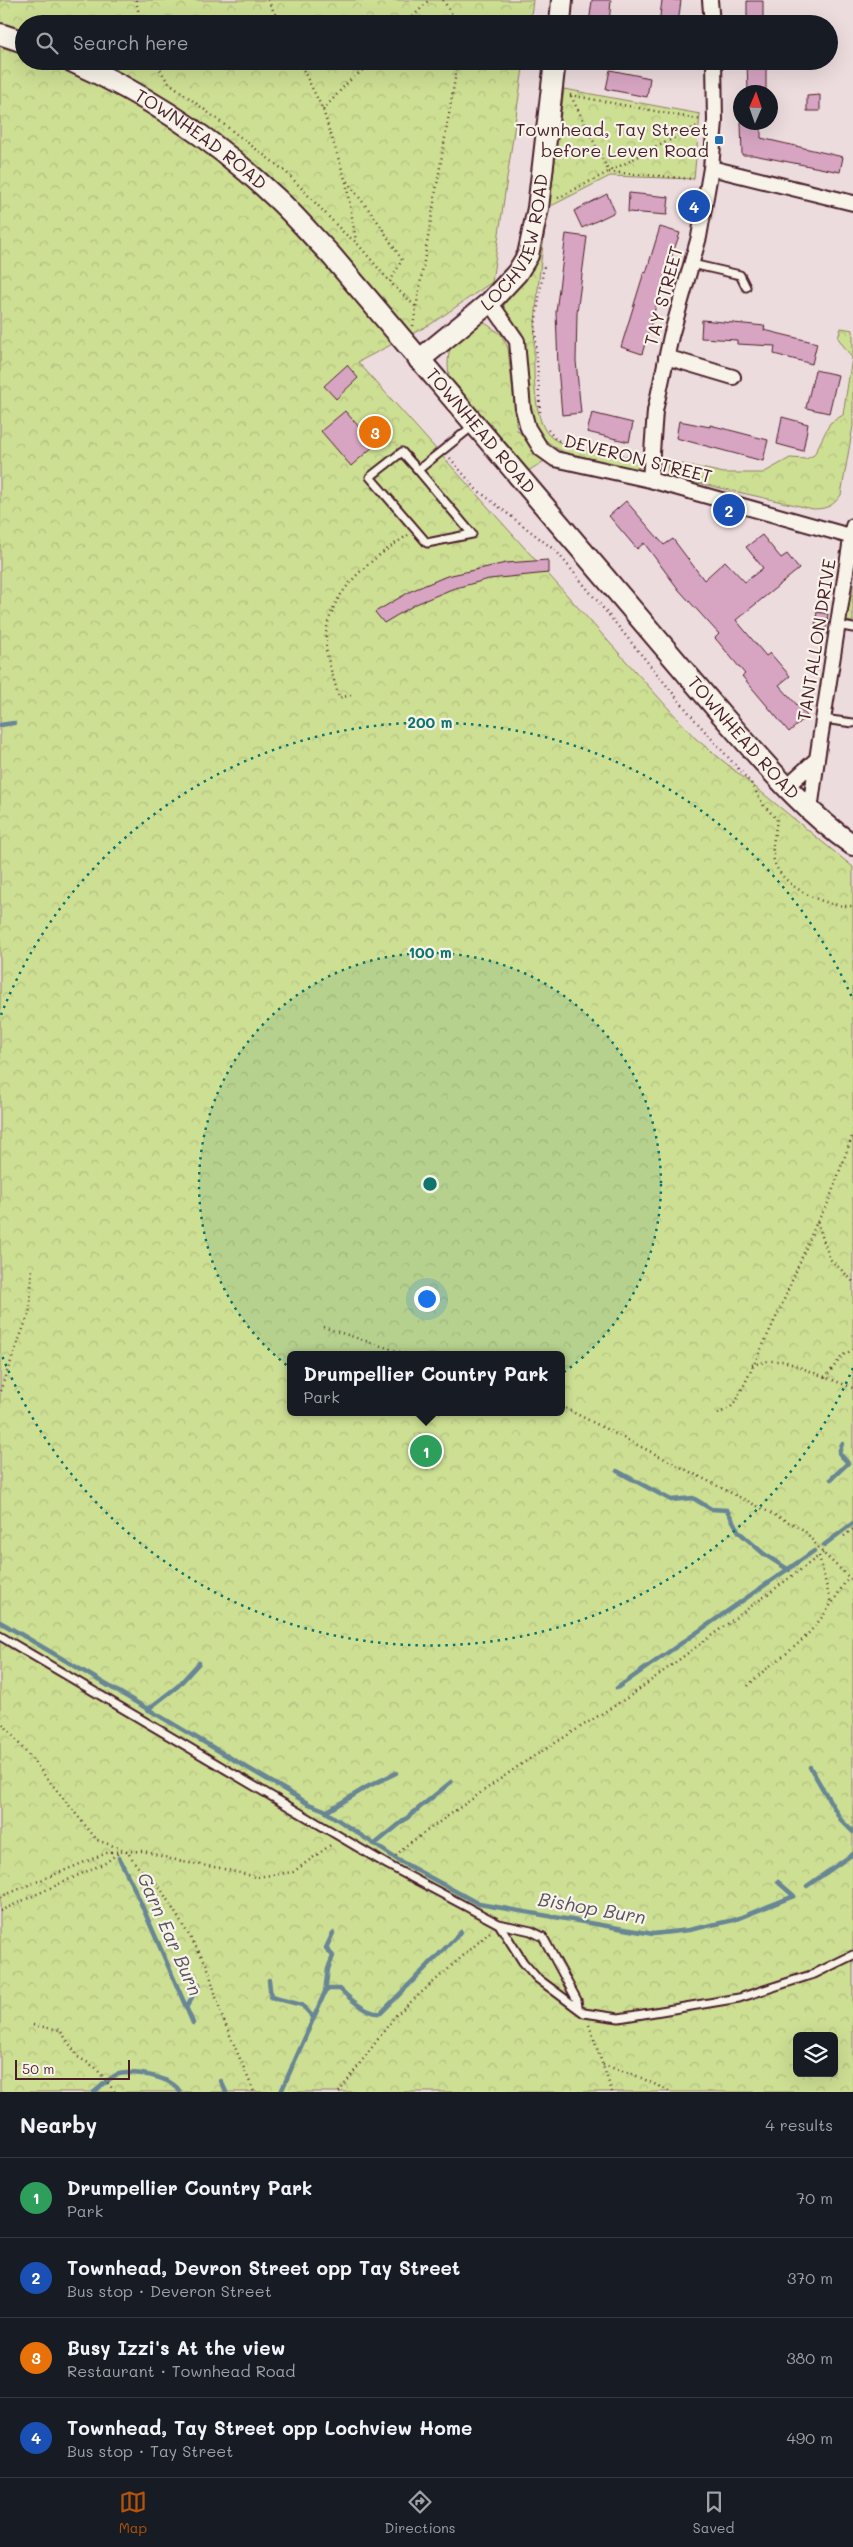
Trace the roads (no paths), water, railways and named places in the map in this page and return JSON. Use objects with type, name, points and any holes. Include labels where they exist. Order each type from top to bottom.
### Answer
[{"type":"street","points":[[561,15],[562,0]]},
{"type":"street","points":[[710,0],[711,15]]},
{"type":"street","points":[[0,34],[15,39]]},
{"type":"street","name":"TOWNHEAD ROAD","points":[[89,70],[132,91],[192,129],[275,196],[323,247],[786,787],[832,831],[853,845]]},
{"type":"street","name":"LOCHVIEW ROAD","points":[[414,353],[490,302],[518,273],[528,254],[561,95],[557,70]]},
{"type":"street","name":"TAY STREET","points":[[650,480],[655,410],[666,357],[692,264],[710,174],[714,121],[714,70]]},
{"type":"street","points":[[710,174],[853,203]]},
{"type":"street","name":"DEVERON STREET","points":[[490,302],[517,341],[523,409],[528,428],[541,449],[555,459],[650,480],[852,533]]},
{"type":"street","points":[[666,357],[733,377]]},
{"type":"street","name":"TANTALLON DRIVE","points":[[810,810],[852,533]]},
{"type":"street","points":[[786,787],[818,759]]},
{"type":"lane","points":[[692,264],[740,275],[746,287]]},
{"type":"lane","points":[[418,470],[475,425]]},
{"type":"lane","points":[[402,452],[418,470],[472,534],[427,543],[370,477],[402,452]]},
{"type":"lane","points":[[837,625],[853,628]]},
{"type":"lane","points":[[823,719],[853,723]]},
{"type":"lane","points":[[0,1636],[388,1865],[499,1924],[531,1931],[543,1937],[577,2000],[578,2007]]},
{"type":"lane","points":[[499,1924],[537,1978],[578,2007],[584,2014],[619,2018],[738,1998],[814,1974],[853,1955]]},
{"type":"waterway","points":[[0,725],[14,723]]},
{"type":"waterway","points":[[831,1479],[848,1463],[839,1453],[842,1444]]},
{"type":"waterway","points":[[617,1471],[671,1500],[693,1498],[711,1509],[727,1510],[739,1532],[764,1554],[789,1570]]},
{"type":"waterway","points":[[824,1545],[853,1523]]},
{"type":"waterway","points":[[617,1688],[814,1551]]},
{"type":"waterway","points":[[0,1622],[309,1804],[327,1811]]},
{"type":"waterway","points":[[147,1710],[178,1686],[199,1663]]},
{"type":"waterway","points":[[810,1767],[841,1820],[853,1832]]},
{"type":"waterway","name":"Bishop Burn","points":[[396,1773],[367,1787],[326,1812],[398,1860],[479,1904],[653,1934],[689,1930],[734,1920],[794,1896],[778,1882]]},
{"type":"waterway","points":[[375,1844],[451,1782]]},
{"type":"waterway","points":[[807,1886],[853,1854]]},
{"type":"waterway","name":"Garn Ear Burn","points":[[119,1858],[136,1892],[193,2023]]},
{"type":"waterway","points":[[281,2092],[325,1992],[329,1989],[340,1989],[364,2009],[381,2013],[461,1932]]},
{"type":"waterway","points":[[325,1992],[328,1969],[333,1956],[326,1948],[333,1933]]},
{"type":"waterway","points":[[269,1980],[271,1997],[302,2005],[313,2017]]},
{"type":"waterway","points":[[186,2008],[199,1985]]},
{"type":"waterway","name":"Garn Ear Burn","points":[[94,2092],[110,2079],[122,2073],[160,2078],[169,2082],[180,2092]]},
{"type":"waterway","points":[[221,2081],[226,2092]]},
{"type":"place","name":"Townhead, Tay Street before Leven Road","points":[[719,140]]},
{"type":"place","name":"Townhead, Tay Street opp Lochview Home","points":[[694,206]]},
{"type":"place","name":"Busy Izzi's At the view","points":[[375,432]]},
{"type":"place","name":"Townhead, Devron Street opp Tay Street","points":[[729,510]]},
{"type":"place","name":"Drumpellier Country Park","points":[[426,1451]]}]
